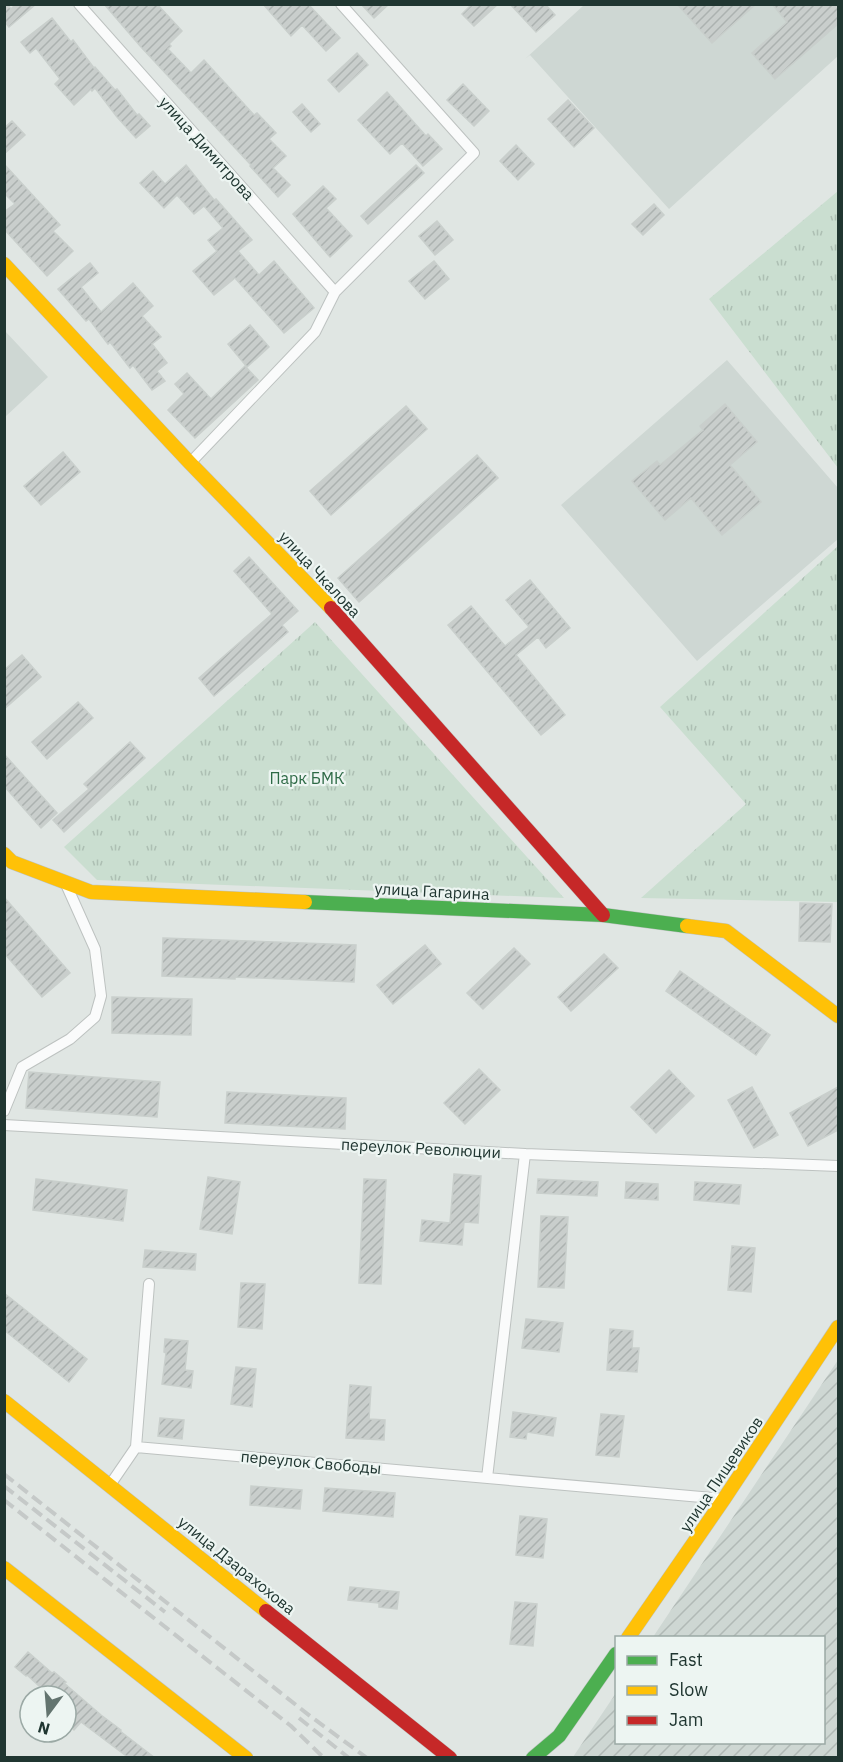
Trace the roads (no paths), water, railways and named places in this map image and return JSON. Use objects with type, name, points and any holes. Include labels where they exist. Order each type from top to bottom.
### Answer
[{"type":"street","name":"улица Димитрова","points":[[79,4],[335,292]]},
{"type":"street","points":[[190,463],[315,332],[335,292],[474,153],[341,4]]},
{"type":"street","name":"улица Чкалова","points":[[4,264],[190,463],[322,599],[603,915]]},
{"type":"street","name":"улица Гагарина","points":[[7,862],[91,892],[603,915],[726,931],[838,1016]]},
{"type":"street","points":[[4,1111],[22,1067],[70,1039],[95,1017],[101,996],[95,949],[65,882]]},
{"type":"street","name":"переулок Революции","points":[[4,1125],[525,1154],[838,1166]]},
{"type":"street","points":[[487,1478],[525,1154]]},
{"type":"street","points":[[110,1485],[136,1447],[149,1284]]},
{"type":"street","name":"улица Пищевиков","points":[[629,1636],[838,1327]]},
{"type":"street","name":"улица Дзарахохова","points":[[4,1401],[449,1757]]},
{"type":"street","name":"переулок Свободы","points":[[136,1447],[724,1499]]},
{"type":"street","points":[[4,1568],[246,1758]]},
{"type":"street","points":[[533,1758],[559,1736],[615,1655]]},
{"type":"railway","points":[[4,1474],[310,1716],[367,1758]]},
{"type":"railway","points":[[4,1486],[165,1612]]},
{"type":"railway","points":[[4,1500],[291,1726],[324,1758]]},
{"type":"railway","points":[[299,1718],[349,1758]]},
{"type":"park label","name":"Парк БМК","points":[[307,778]]}]
